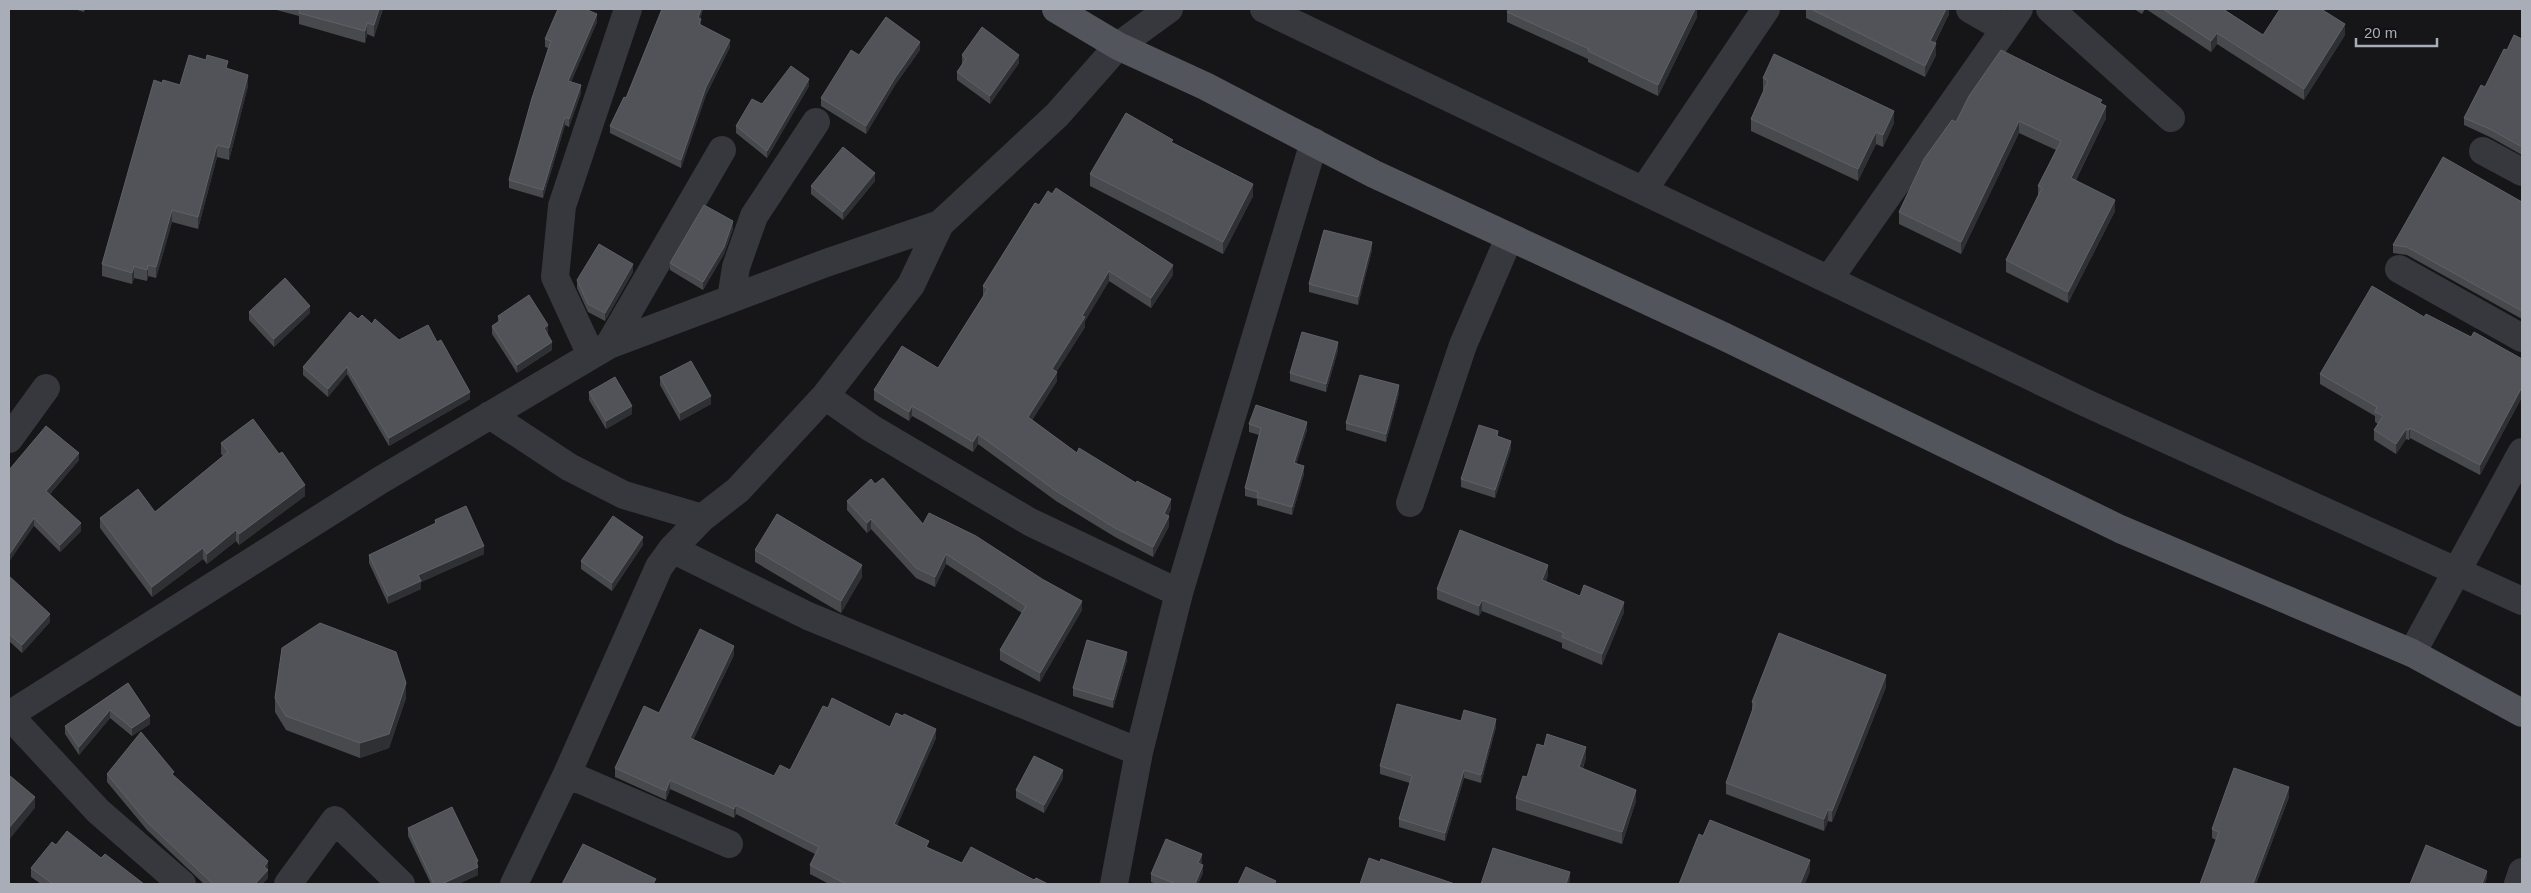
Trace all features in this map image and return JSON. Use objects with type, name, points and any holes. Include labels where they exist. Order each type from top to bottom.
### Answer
[{"type":"main road","points":[[1056,9],[1118,46],[1205,86],[1374,174],[1724,336],[2120,529],[2412,653],[2522,713]]},
{"type":"street","points":[[600,350],[555,277],[562,206],[606,80],[628,9]]},
{"type":"street","points":[[514,884],[567,774],[659,567],[672,549],[702,518],[738,490],[825,396],[911,286],[940,224],[1057,115],[1118,46],[1169,9]]},
{"type":"street","points":[[1264,9],[2086,403],[2458,570],[2522,601]]},
{"type":"street","points":[[1643,190],[1766,9]]},
{"type":"street","points":[[1829,280],[2012,19],[1970,9]]},
{"type":"street","points":[[2050,9],[2171,118]]},
{"type":"street","points":[[731,299],[736,267],[754,216],[816,122]]},
{"type":"street","points":[[1114,884],[1139,752],[1179,593],[1314,142]]},
{"type":"street","points":[[600,350],[722,150]]},
{"type":"street","points":[[2483,151],[2522,172]]},
{"type":"street","points":[[182,884],[98,811],[9,715],[239,567],[600,350],[731,299],[940,224]]},
{"type":"street","points":[[1410,502],[1463,345],[1509,238]]},
{"type":"street","points":[[2400,269],[2522,338]]},
{"type":"street","points":[[9,439],[46,388]]},
{"type":"street","points":[[825,396],[871,428],[1030,522],[1179,593]]},
{"type":"street","points":[[490,415],[569,467],[624,495],[702,518]]},
{"type":"street","points":[[2412,653],[2522,452]]},
{"type":"street","points":[[672,549],[808,616],[1139,752]]},
{"type":"street","points":[[567,774],[728,844]]},
{"type":"street","points":[[288,884],[335,820],[401,884]]},
{"type":"street","points":[[2518,884],[2522,872]]},
{"type":"building","points":[[300,9],[379,9],[374,25],[367,23],[365,31],[299,13]]},
{"type":"building","points":[[558,9],[585,9],[597,14],[568,81],[581,85],[569,119],[565,117],[543,190],[509,180],[532,98],[551,41],[545,39]]},
{"type":"building","points":[[662,9],[701,9],[698,18],[701,19],[699,24],[730,40],[706,87],[681,160],[610,126],[624,97],[626,98]]},
{"type":"building","points":[[1509,9],[1695,9],[1658,85],[1588,51],[1589,49],[1507,12]]},
{"type":"building","points":[[1811,9],[1946,9],[1930,41],[1936,43],[1925,66]]},
{"type":"building","points":[[2163,9],[2223,9],[2263,35],[2280,9],[2321,9],[2345,24],[2304,89],[2217,33],[2211,41]]},
{"type":"building","points":[[886,17],[920,42],[895,78],[866,126],[821,98],[851,50],[859,55]]},
{"type":"building","points":[[982,27],[1019,55],[990,96],[957,72],[966,59],[962,55]]},
{"type":"building","points":[[2514,35],[2522,39],[2522,147],[2490,129],[2464,118],[2481,85],[2485,87],[2504,49],[2507,50]]},
{"type":"building","points":[[2001,50],[2102,100],[2100,103],[2106,106],[2071,178],[2115,200],[2068,292],[2006,260],[2042,188],[2038,186],[2061,141],[2019,121],[1961,242],[1899,212],[1924,159],[1952,120],[1956,122],[1969,96]]},
{"type":"building","points":[[1774,54],[1894,111],[1883,135],[1876,132],[1858,169],[1751,119],[1768,81],[1763,78]]},
{"type":"building","points":[[189,55],[206,60],[207,55],[228,61],[226,68],[248,75],[229,148],[217,145],[198,217],[172,210],[156,267],[148,265],[147,270],[134,266],[132,273],[102,264],[154,80],[162,83],[163,80],[180,85]]},
{"type":"building","points":[[791,66],[809,79],[767,151],[736,126],[752,99],[762,104]]},
{"type":"building","points":[[1126,113],[1173,140],[1171,142],[1253,184],[1223,242],[1090,174]]},
{"type":"building","points":[[843,147],[875,173],[843,212],[811,186]]},
{"type":"building","points":[[2443,157],[2522,202],[2522,311],[2407,247],[2393,245]]},
{"type":"building","points":[[1056,188],[1173,265],[1151,298],[1109,271],[1082,316],[1085,317],[1052,369],[1057,372],[1028,417],[1077,453],[1079,448],[1136,483],[1137,481],[1171,499],[1164,514],[1169,516],[1153,547],[1115,528],[1056,491],[978,434],[973,442],[912,406],[909,412],[874,390],[902,346],[938,368],[988,289],[983,286],[1035,203],[1039,205],[1048,191],[1052,194]]},
{"type":"building","points":[[704,205],[733,221],[724,247],[703,282],[670,263]]},
{"type":"building","points":[[1324,230],[1372,242],[1358,297],[1309,284]]},
{"type":"building","points":[[599,244],[633,264],[605,313],[588,304],[577,280]]},
{"type":"building","points":[[285,278],[310,306],[274,339],[249,312]]},
{"type":"building","points":[[2372,286],[2424,317],[2426,314],[2471,337],[2474,332],[2522,359],[2522,387],[2480,465],[2410,428],[2409,430],[2406,429],[2396,444],[2374,430],[2383,416],[2375,412],[2377,407],[2320,374]]},
{"type":"building","points":[[529,295],[548,325],[544,328],[552,342],[517,365],[492,326],[501,320],[498,316]]},
{"type":"building","points":[[350,312],[358,319],[362,315],[372,324],[375,319],[399,340],[428,325],[437,342],[441,340],[470,392],[389,438],[347,367],[328,389],[303,367]]},
{"type":"building","points":[[1302,332],[1338,342],[1326,384],[1290,373]]},
{"type":"building","points":[[691,361],[711,396],[680,413],[660,377]]},
{"type":"building","points":[[1360,375],[1399,385],[1386,434],[1346,423]]},
{"type":"building","points":[[615,377],[632,406],[606,421],[589,392]]},
{"type":"building","points":[[1256,405],[1307,422],[1294,463],[1304,466],[1292,507],[1257,497],[1258,492],[1245,488],[1261,428],[1249,424]]},
{"type":"building","points":[[253,419],[279,454],[282,452],[305,485],[239,534],[236,530],[207,554],[203,548],[152,587],[100,518],[138,489],[155,512],[228,452],[221,443]]},
{"type":"building","points":[[1479,425],[1498,431],[1497,436],[1511,441],[1495,490],[1461,479]]},
{"type":"building","points":[[46,426],[79,453],[46,491],[81,523],[60,545],[34,518],[9,555],[9,470]]},
{"type":"building","points":[[883,478],[923,524],[929,513],[976,536],[1042,579],[1082,601],[1040,673],[1000,650],[1026,606],[946,554],[935,577],[916,568],[871,519],[867,523],[847,501],[871,479],[875,484]]},
{"type":"building","points":[[466,506],[484,546],[418,575],[421,581],[388,596],[369,555],[436,523],[435,520]]},
{"type":"building","points":[[777,514],[862,565],[841,601],[755,550]]},
{"type":"building","points":[[613,516],[643,537],[612,583],[581,561]]},
{"type":"building","points":[[1460,530],[1548,565],[1542,580],[1580,596],[1584,585],[1624,602],[1602,654],[1562,637],[1564,633],[1482,600],[1479,606],[1437,589]]},
{"type":"building","points":[[9,576],[50,614],[22,645],[9,634]]},
{"type":"building","points":[[320,623],[396,652],[406,683],[389,734],[360,743],[286,716],[275,698],[282,648]]},
{"type":"building","points":[[700,629],[734,646],[690,738],[774,776],[780,765],[790,770],[823,706],[828,708],[832,698],[890,727],[896,713],[903,716],[904,714],[936,729],[894,824],[929,841],[926,847],[962,863],[971,847],[1034,880],[1036,878],[1048,884],[846,884],[810,865],[819,847],[736,805],[734,809],[670,780],[666,791],[615,768],[644,706],[659,713]]},
{"type":"building","points":[[1779,633],[1886,675],[1832,811],[1828,809],[1824,819],[1726,783],[1755,703],[1752,702]]},
{"type":"building","points":[[1087,640],[1127,652],[1113,700],[1073,688]]},
{"type":"building","points":[[128,683],[150,716],[132,728],[110,710],[79,747],[65,726]]},
{"type":"building","points":[[1397,704],[1461,721],[1464,710],[1496,719],[1481,775],[1464,770],[1445,833],[1399,819],[1412,776],[1380,766]]},
{"type":"building","points":[[141,732],[174,772],[172,774],[268,861],[264,867],[268,870],[255,884],[213,884],[147,822],[107,774]]},
{"type":"building","points":[[1547,734],[1586,747],[1579,767],[1636,790],[1622,832],[1516,798],[1523,776],[1527,777],[1537,744],[1544,746]]},
{"type":"building","points":[[1034,756],[1063,770],[1044,805],[1016,790]]},
{"type":"building","points":[[2234,768],[2289,787],[2253,884],[2200,884],[2219,832],[2212,829]]},
{"type":"building","points":[[9,775],[35,797],[9,828]]},
{"type":"building","points":[[452,807],[478,861],[476,862],[478,867],[442,884],[434,884],[408,828]]},
{"type":"building","points":[[1710,820],[1810,860],[1800,884],[1679,884],[1699,834],[1703,836]]},
{"type":"building","points":[[67,831],[101,858],[105,854],[144,884],[53,884],[31,868],[52,842],[56,845]]},
{"type":"building","points":[[1166,839],[1202,854],[1198,863],[1203,865],[1195,884],[1176,884],[1151,874]]},
{"type":"building","points":[[583,844],[656,879],[653,884],[562,884]]},
{"type":"building","points":[[2426,845],[2487,871],[2482,884],[2410,884]]},
{"type":"building","points":[[1493,848],[1570,872],[1566,884],[1481,884]]},
{"type":"building","points":[[1369,858],[1380,862],[1381,859],[1455,884],[1360,884]]},
{"type":"building","points":[[1246,867],[1276,881],[1274,884],[1238,884]]}]
